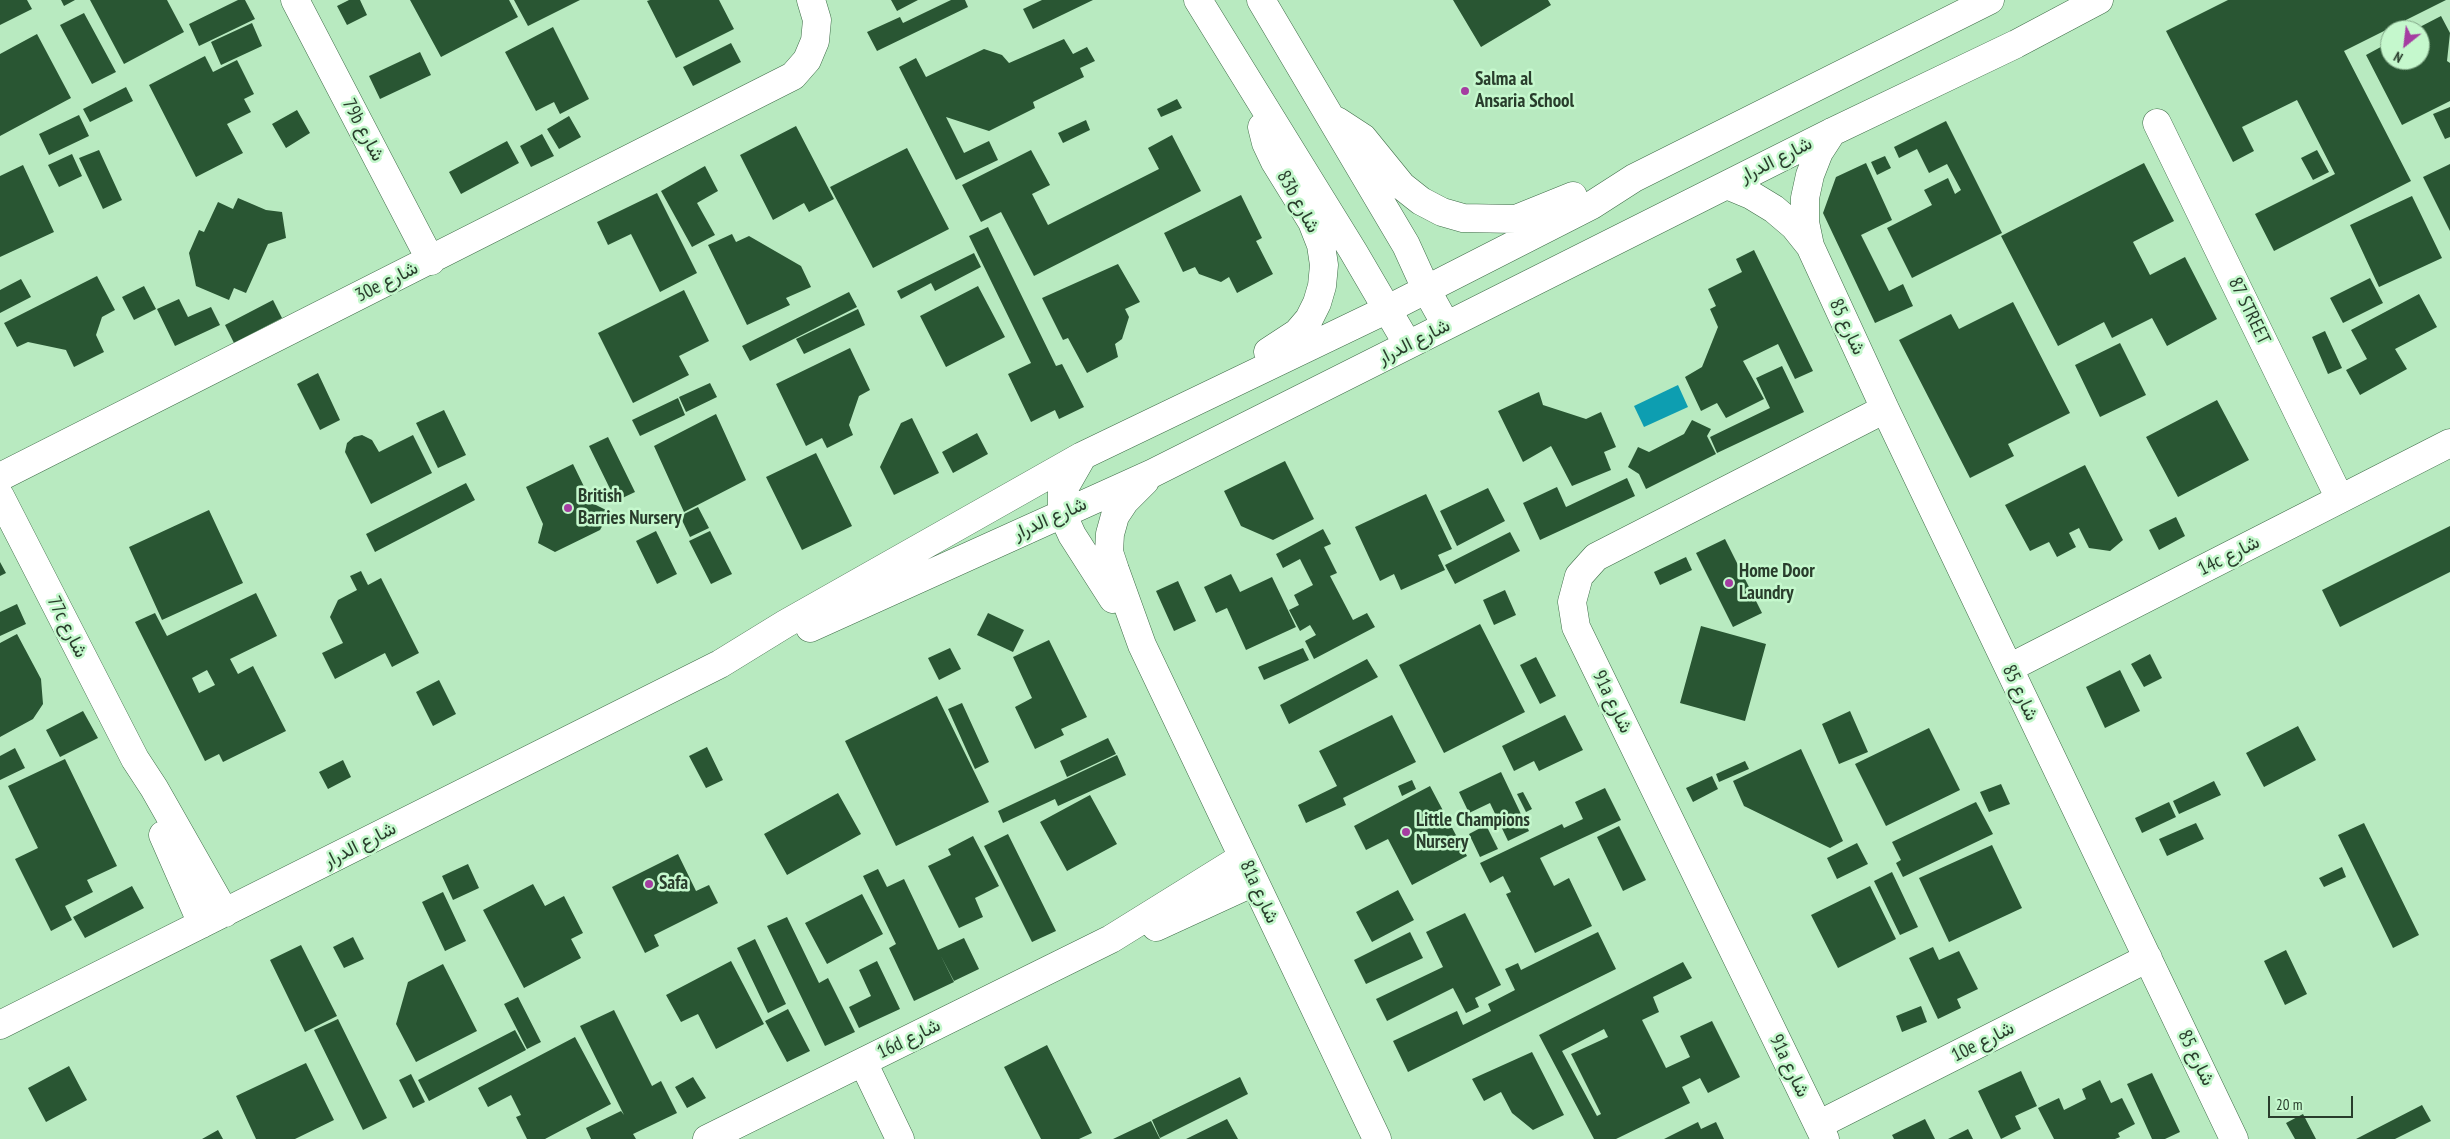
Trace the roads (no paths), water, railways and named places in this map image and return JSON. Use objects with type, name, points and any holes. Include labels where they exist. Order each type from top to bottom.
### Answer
[{"type":"street","name":"79b شارع","points":[[295,0],[431,260]]},
{"type":"street","name":"30e شارع","points":[[0,477],[793,76],[807,60],[815,41],[816,20],[811,0]]},
{"type":"street","name":"83b شارع","points":[[1198,0],[1388,309],[1408,345]]},
{"type":"street","points":[[1261,0],[1406,245],[1426,289],[1446,325]]},
{"type":"street","name":"شارع الدرار","points":[[720,664],[785,624],[1082,456],[1388,309],[1592,205],[1634,178],[1990,0]]},
{"type":"street","name":"شارع الدرار","points":[[0,1025],[720,664],[800,632],[1062,513],[1153,474],[1832,132],[2016,44],[2099,0]]},
{"type":"street","name":"83b شارع","points":[[1203,399],[1232,372],[1277,347],[1297,333],[1309,319],[1317,303],[1322,286],[1324,265],[1321,245],[1312,222],[1266,143],[1261,122],[1260,101]]},
{"type":"street","points":[[1330,117],[1363,138],[1402,186],[1420,201],[1442,212],[1463,218],[1485,220],[1516,219],[1593,188],[1634,178]]},
{"type":"street","name":"87 STREET","points":[[2157,123],[2340,499]]},
{"type":"street","name":"شارع 85","points":[[1832,132],[1819,152],[1810,175],[1805,198],[1805,222],[1810,246],[1885,409],[2234,1139]]},
{"type":"street","name":"شارع 85","points":[[1727,185],[1751,195],[1774,209],[1794,226],[1810,246]]},
{"type":"street","name":"91a شارع","points":[[1821,1132],[1576,628],[1572,602],[1579,576],[1596,557],[1885,409]]},
{"type":"street","name":"14c شارع","points":[[2009,668],[2450,443]]},
{"type":"street","name":"81a شارع","points":[[1082,456],[1062,492],[1062,513],[1072,535],[1142,645]]},
{"type":"street","name":"81a شارع","points":[[1153,474],[1125,501],[1115,516],[1110,534],[1109,552],[1142,645],[1377,1139]]},
{"type":"street","name":"77c شارع","points":[[0,496],[135,759],[145,792],[213,919]]},
{"type":"street","name":"16d شارع","points":[[707,1139],[1111,939],[1243,857]]},
{"type":"street","name":"16d شارع","points":[[1111,939],[1156,927],[1254,882]]},
{"type":"street","name":"10e شارع","points":[[1821,1132],[2148,958]]},
{"type":"street","points":[[863,1062],[900,1139]]},
{"type":"water","points":[[1678,385],[1688,407],[1644,427],[1634,406]]},
{"type":"place","name":"Salma al Ansaria School","points":[[1465,91]]},
{"type":"place","name":"British Barries Nursery","points":[[568,508]]},
{"type":"place","name":"Home Door Laundry","points":[[1729,583]]},
{"type":"place","name":"Little Champions Nursery","points":[[1406,832]]},
{"type":"place","name":"Safa","points":[[649,884]]}]
